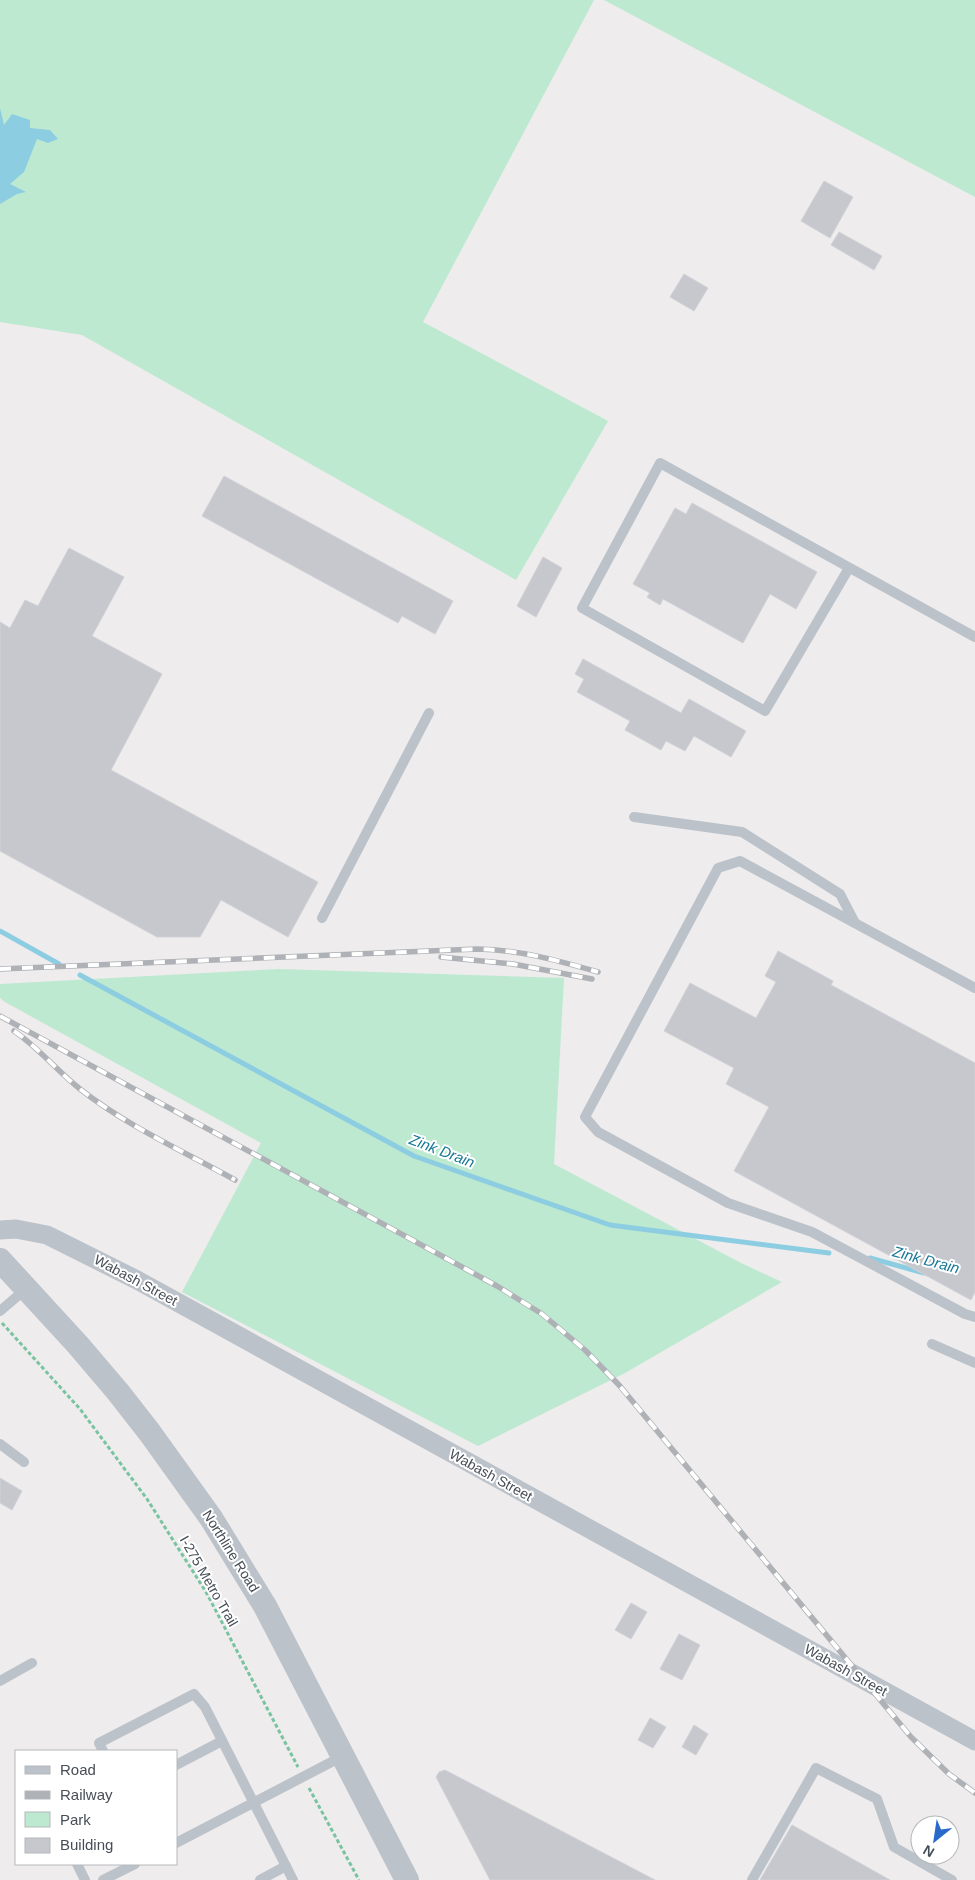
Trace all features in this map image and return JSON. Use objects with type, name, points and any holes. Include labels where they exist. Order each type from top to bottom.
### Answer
[{"type":"street","name":"Wabash Street","points":[[0,1230],[16,1229],[47,1235],[137,1280],[975,1741]]},
{"type":"street","name":"Northline Road","points":[[0,1260],[118,1392],[211,1518],[265,1606],[407,1880]]},
{"type":"lane","points":[[849,568],[765,711],[582,608],[660,463],[975,637]]},
{"type":"lane","points":[[322,918],[429,713]]},
{"type":"lane","points":[[634,817],[742,832],[840,894],[854,923]]},
{"type":"lane","points":[[975,988],[740,862],[718,868],[586,1117],[598,1132],[728,1203],[812,1232],[965,1314],[975,1317]]},
{"type":"lane","points":[[0,1311],[27,1288]]},
{"type":"lane","points":[[932,1344],[975,1363]]},
{"type":"lane","points":[[0,1444],[24,1462]]},
{"type":"lane","points":[[0,1681],[32,1663]]},
{"type":"lane","points":[[102,1750],[99,1743],[194,1694],[205,1707],[293,1880]]},
{"type":"lane","points":[[178,1765],[222,1741]]},
{"type":"lane","points":[[178,1842],[343,1756]]},
{"type":"lane","points":[[752,1880],[816,1768],[877,1799],[894,1847],[952,1880]]},
{"type":"lane","points":[[77,1865],[85,1880]]},
{"type":"lane","points":[[104,1880],[133,1865]]},
{"type":"lane","points":[[260,1880],[286,1866]]},
{"type":"path","name":"I-275 Metro Trail","points":[[0,1320],[80,1409],[147,1499],[206,1592],[358,1880]]},
{"type":"green space","points":[[0,0],[594,0],[423,322],[608,421],[516,580],[82,335],[0,322]]},
{"type":"green space","points":[[604,0],[975,0],[975,197]]},
{"type":"green space","points":[[279,969],[564,978],[554,1164],[741,1263],[782,1282],[625,1373],[478,1446],[182,1292],[261,1143],[5,1002],[0,998],[0,984]]},
{"type":"water","points":[[0,108],[4,125],[12,114],[30,120],[30,128],[50,130],[58,139],[48,143],[37,139],[24,172],[10,184],[26,192],[17,194],[0,204]]},
{"type":"building","points":[[824,181],[853,197],[830,238],[801,221]]},
{"type":"building","points":[[839,232],[882,256],[874,270],[831,245]]},
{"type":"building","points":[[684,274],[708,288],[694,311],[670,297]]},
{"type":"building","points":[[224,476],[453,601],[435,634],[402,616],[398,623],[202,516]]},
{"type":"building","points":[[692,503],[817,572],[796,609],[770,594],[743,643],[663,599],[660,605],[647,597],[650,593],[633,584],[675,508],[686,514]]},
{"type":"building","points":[[69,548],[124,577],[92,636],[162,674],[111,770],[318,882],[288,937],[221,900],[200,937],[157,937],[0,851],[0,622],[10,628],[25,600],[38,606]]},
{"type":"building","points":[[543,557],[562,568],[536,617],[517,606]]},
{"type":"building","points":[[583,659],[681,713],[689,699],[746,731],[731,757],[694,736],[685,751],[666,741],[661,750],[625,730],[630,721],[577,692],[584,679],[575,674]]},
{"type":"building","points":[[778,951],[833,981],[831,985],[975,1063],[975,1292],[971,1300],[734,1171],[769,1107],[726,1084],[734,1068],[664,1031],[690,983],[756,1018],[776,982],[765,976]]},
{"type":"building","points":[[0,1478],[22,1491],[12,1510],[0,1503]]},
{"type":"building","points":[[631,1603],[647,1612],[631,1639],[615,1630]]},
{"type":"building","points":[[679,1634],[700,1645],[682,1680],[660,1669]]},
{"type":"building","points":[[650,1718],[666,1727],[653,1748],[638,1740]]},
{"type":"building","points":[[694,1725],[708,1734],[696,1755],[682,1747]]},
{"type":"building","points":[[445,1770],[655,1880],[490,1880],[436,1777],[439,1772]]},
{"type":"building","points":[[792,1825],[890,1880],[760,1880]]},
{"type":"waterway","name":"Zink Drain","points":[[0,931],[59,964]]},
{"type":"waterway","name":"Zink Drain","points":[[80,975],[414,1156],[610,1225],[829,1253]]},
{"type":"waterway","name":"Zink Drain","points":[[870,1258],[924,1273]]},
{"type":"railway","points":[[0,969],[477,949],[524,954],[598,972]]},
{"type":"railway","points":[[441,957],[513,964],[592,979]]},
{"type":"railway","points":[[0,1016],[497,1286],[542,1314],[585,1350],[619,1385],[911,1737],[949,1774],[975,1793]]},
{"type":"railway","points":[[14,1031],[80,1089],[117,1115],[235,1180]]}]
